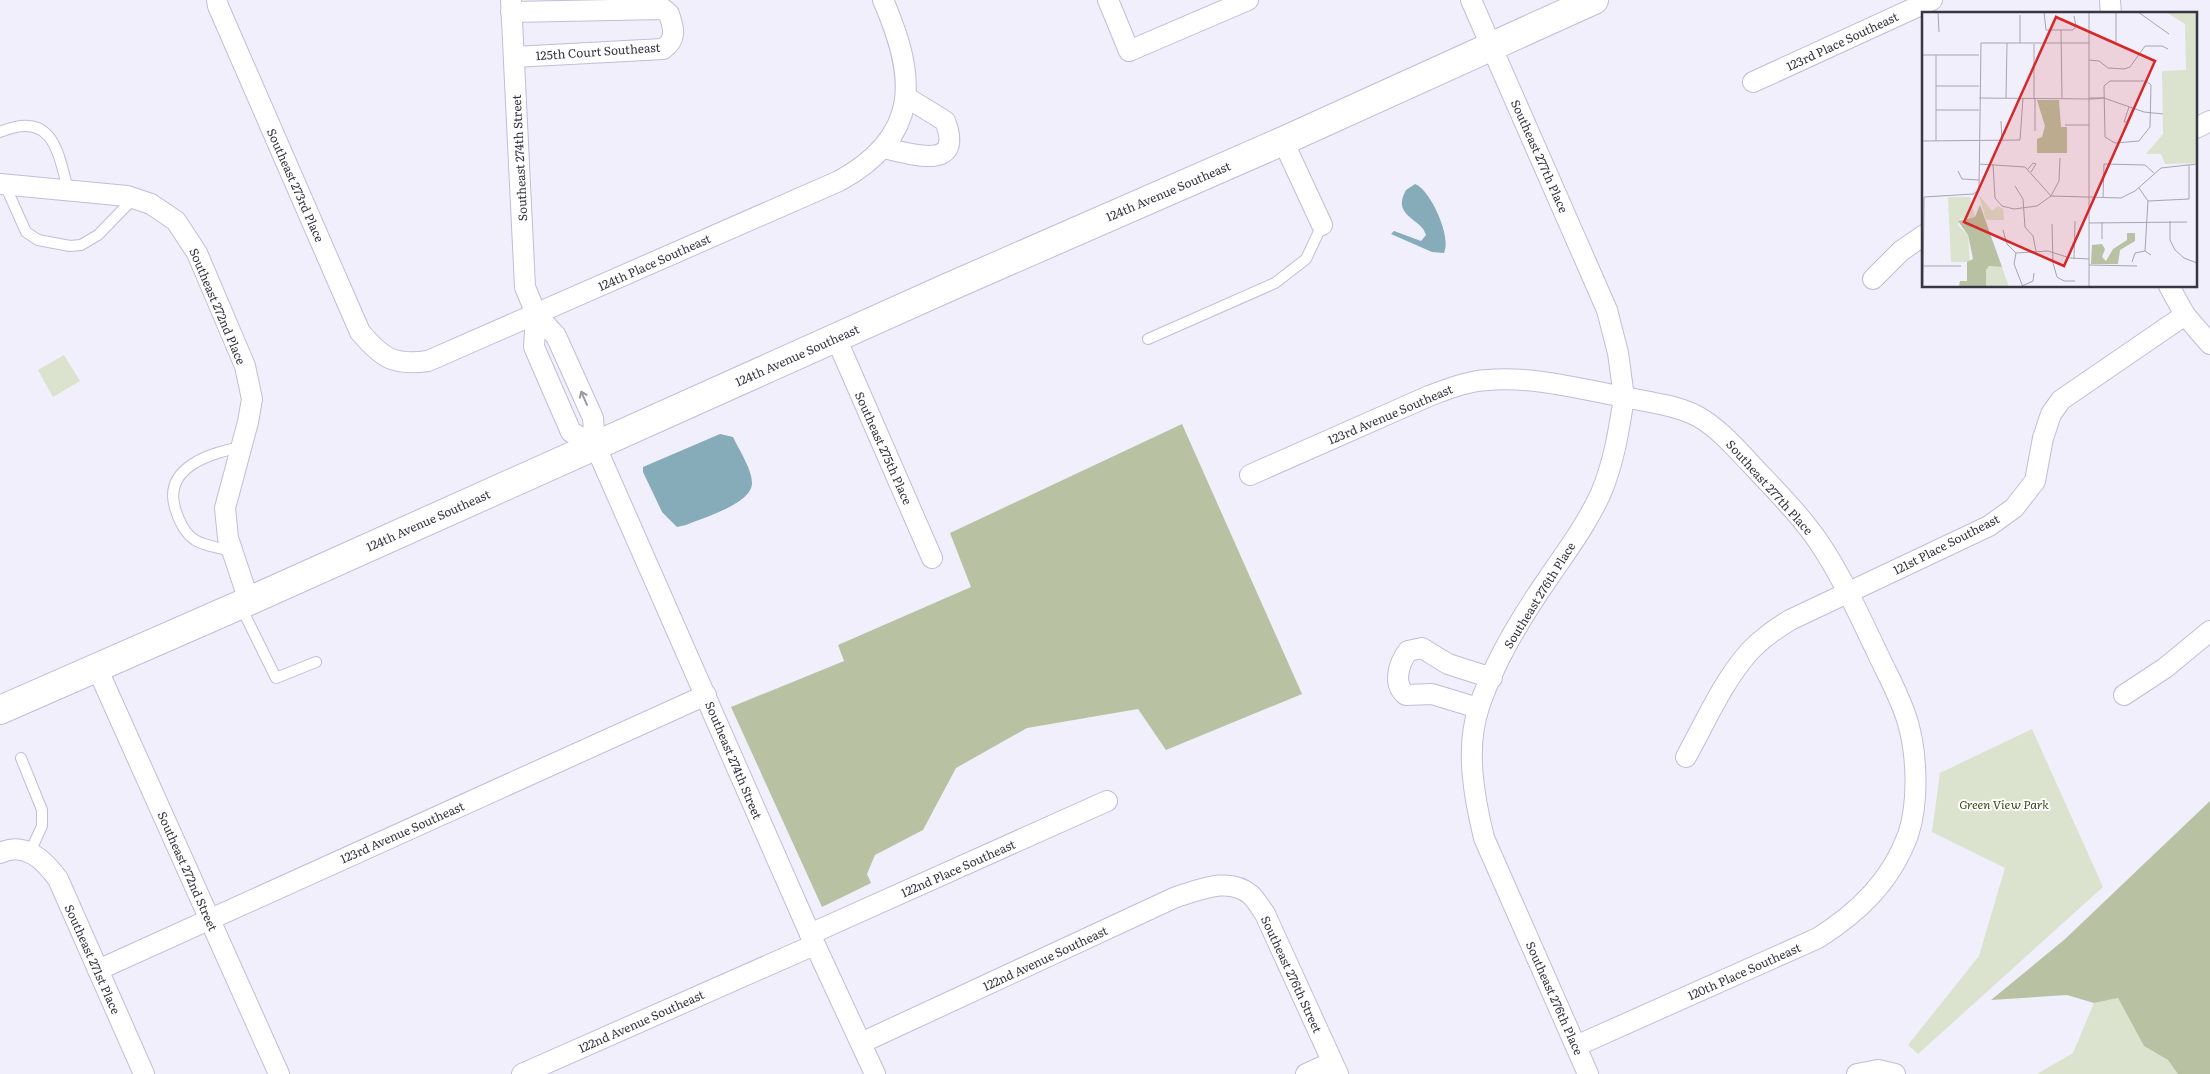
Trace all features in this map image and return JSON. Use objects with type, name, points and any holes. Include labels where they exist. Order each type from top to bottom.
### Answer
[{"type":"street","name":"Southeast 273rd Place","points":[[218,0],[222,15],[360,332],[374,349],[389,360]]},
{"type":"street","points":[[883,0],[897,32],[904,66],[906,97],[945,121],[951,140],[949,147],[939,154],[926,158],[884,148]]},
{"type":"street","points":[[1108,0],[1130,51],[1248,0]]},
{"type":"street","name":"Southeast 277th Place","points":[[1471,0],[1607,310],[1618,353],[1624,397],[1666,406],[1697,416],[1724,437],[1774,488],[1822,546],[1848,593],[1908,722],[1915,753],[1915,793],[1908,834],[1892,868]]},
{"type":"street","name":"124th Avenue Southeast","points":[[0,710],[244,603],[595,444],[1283,141],[1594,0]]},
{"type":"street","name":"123rd Place Southeast","points":[[1753,82],[1932,0]]},
{"type":"street","name":"Southeast 274th Street","points":[[511,6],[526,288],[536,314],[556,336],[593,418],[595,444],[812,940],[875,1074]]},
{"type":"street","name":"125th Court Southeast","points":[[511,6],[663,9],[669,14],[674,37],[671,44],[663,49],[514,57]]},
{"type":"street","name":"124th Place Southeast","points":[[389,360],[411,363],[428,360],[839,181],[864,167],[884,148],[899,126],[906,97]]},
{"type":"street","points":[[2198,127],[2210,121]]},
{"type":"street","points":[[1283,141],[1322,225]]},
{"type":"street","name":"Southeast 272nd Place","points":[[2,185],[134,198],[151,204],[176,221],[197,253],[245,366],[252,399],[225,508],[228,538],[233,552],[244,603]]},
{"type":"street","points":[[1873,279],[1901,251],[1922,236]]},
{"type":"street","points":[[2169,288],[2185,315],[2210,344]]},
{"type":"street","name":"121st Place Southeast","points":[[1686,757],[1729,681],[1750,651],[1768,634],[1790,620],[1989,526],[2014,508],[2035,481],[2051,414],[2062,400],[2185,315]]},
{"type":"street","name":"Southeast 275th Place","points":[[836,338],[932,558]]},
{"type":"street","name":"123rd Avenue Southeast","points":[[1250,475],[1458,385],[1487,380],[1523,379],[1624,397]]},
{"type":"street","name":"Southeast 276th Place","points":[[1588,1074],[1484,838],[1475,798],[1472,749],[1478,708],[1512,634],[1582,528],[1601,493],[1614,455],[1624,397]]},
{"type":"street","points":[[2124,695],[2165,668],[2210,631]]},
{"type":"street","points":[[1478,708],[1432,694],[1406,695],[1399,685],[1397,676],[1404,656],[1408,651],[1422,648],[1448,664],[1492,678]]},
{"type":"street","name":"Southeast 272nd Street","points":[[96,668],[280,1074]]},
{"type":"street","name":"123rd Avenue Southeast","points":[[98,970],[706,695]]},
{"type":"street","name":"122nd Place Southeast","points":[[812,940],[1106,801]]},
{"type":"street","points":[[0,853],[18,849],[30,852]]},
{"type":"street","name":"Southeast 271st Place","points":[[30,852],[44,862],[58,879],[144,1074]]},
{"type":"street","name":"120th Place Southeast","points":[[1576,1046],[1818,938],[1845,920],[1872,896],[1892,868]]},
{"type":"street","name":"122nd Avenue Southeast","points":[[861,1043],[1176,897],[1212,886],[1233,885]]},
{"type":"street","name":"Southeast 276th Street","points":[[1233,885],[1251,895],[1265,914],[1335,1068]]},
{"type":"street","name":"122nd Avenue Southeast","points":[[522,1074],[812,940]]},
{"type":"street","points":[[1306,1074],[1335,1068]]},
{"type":"street","points":[[1857,1074],[1878,1070],[1894,1074]]},
{"type":"lane","points":[[0,132],[24,125],[40,127],[52,140],[59,154],[68,190]]},
{"type":"lane","points":[[2,185],[26,232],[38,240],[70,246],[81,245],[98,235],[134,198]]},
{"type":"lane","points":[[1148,339],[1275,283],[1306,259],[1322,225]]},
{"type":"lane","points":[[233,552],[196,541],[177,517],[172,501],[175,487],[182,472],[194,461],[216,452],[241,447]]},
{"type":"lane","points":[[244,603],[276,678],[316,662]]},
{"type":"lane","points":[[21,758],[42,810],[42,826],[30,852]]},
{"type":"green space","points":[[64,355],[80,381],[53,397],[38,370]]},
{"type":"green space","points":[[1182,424],[1302,694],[1166,750],[1138,709],[1027,728],[956,768],[923,830],[875,855],[867,874],[871,883],[822,907],[731,707],[844,661],[838,645],[971,587],[950,533]]},
{"type":"green space","name":"Green View Park","points":[[2032,729],[2103,887],[1918,1054],[1908,1045],[1979,956],[2005,868],[1932,832],[1940,773]]},
{"type":"green space","points":[[2210,801],[2210,1074],[2178,1074],[2168,1060],[2144,1046],[2118,998],[2094,1003],[2067,995],[1991,1000],[2064,940]]},
{"type":"green space","points":[[2118,998],[2144,1046],[2168,1060],[2178,1074],[2037,1074],[2073,1053],[2094,1003]]},
{"type":"water","points":[[1415,184],[1427,195],[1443,226],[1446,246],[1444,253],[1432,252],[1391,234],[1394,231],[1421,241],[1426,235],[1423,229],[1405,212],[1402,206],[1402,199],[1406,190]]},
{"type":"water","points":[[720,434],[733,437],[750,472],[752,483],[750,491],[735,504],[725,509],[677,527],[662,512],[643,472],[643,467]]}]
